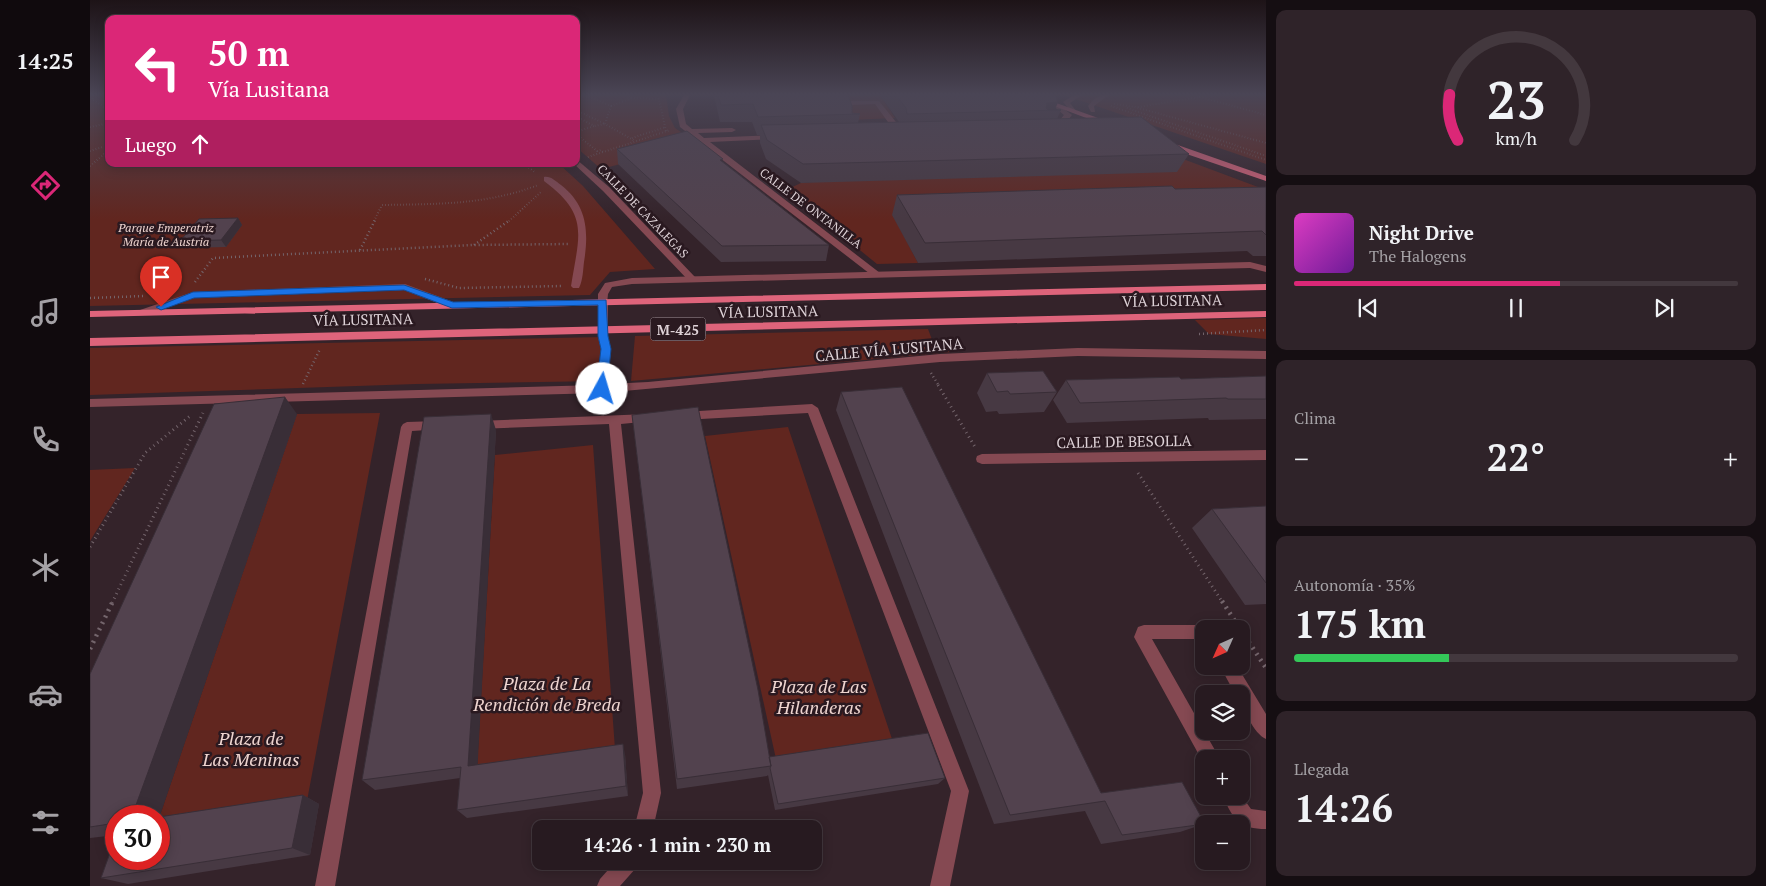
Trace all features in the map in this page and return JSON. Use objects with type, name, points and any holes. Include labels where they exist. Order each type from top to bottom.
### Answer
[{"type":"main road","points":[[1166,136],[1266,171]]},
{"type":"main road","points":[[1165,144],[1266,179]]},
{"type":"main road","name":"VÍA LUSITANA","points":[[90,314],[1266,287]]},
{"type":"main road","name":"VÍA LUSITANA","points":[[90,342],[1266,314]]},
{"type":"street","name":"CALLE DE ONTANILLA","points":[[697,136],[877,275]]},
{"type":"street","points":[[702,140],[743,136]]},
{"type":"street","name":"CALLE DE CAZALEGAS","points":[[580,165],[606,188],[692,278]]},
{"type":"street","points":[[547,179],[568,195],[581,214],[581,244],[576,286]]},
{"type":"street","points":[[90,403],[410,396],[602,389],[606,349],[603,331],[603,294],[608,285],[618,282],[692,278],[1250,265],[1266,269]]},
{"type":"street","points":[[144,312],[193,295],[404,287],[452,305]]},
{"type":"street","name":"CALLE VÍA LUSITANA","points":[[602,389],[922,360],[1078,352],[1266,355]]},
{"type":"street","points":[[466,425],[615,420],[812,408],[960,791],[940,886]]},
{"type":"street","points":[[615,420],[652,793],[645,820]]},
{"type":"street","points":[[325,886],[407,427],[446,426]]},
{"type":"street","name":"CALLE DE BESOLLA","points":[[982,459],[1266,455]]},
{"type":"street","points":[[1195,632],[1144,632],[1142,637],[1206,750]]},
{"type":"street","points":[[1233,675],[1266,730]]},
{"type":"street","points":[[1237,805],[1243,815],[1250,820],[1266,820]]},
{"type":"street","points":[[607,886],[621,870]]},
{"type":"path","points":[[627,136],[636,142]]},
{"type":"path","points":[[632,139],[640,136]]},
{"type":"path","points":[[588,158],[651,136]]},
{"type":"path","points":[[1197,136],[1266,160]]},
{"type":"path","points":[[1208,136],[1266,156]]},
{"type":"path","points":[[1242,136],[1266,143]]},
{"type":"path","points":[[580,137],[597,152],[601,150],[604,152]]},
{"type":"path","points":[[91,151],[105,146]]},
{"type":"path","points":[[91,151],[105,150]]},
{"type":"path","points":[[90,166],[105,153]]},
{"type":"path","points":[[473,245],[516,216],[540,194],[547,179]]},
{"type":"path","points":[[360,251],[382,205],[469,202],[492,199],[525,191],[547,179]]},
{"type":"path","points":[[192,287],[213,258],[473,245],[581,244]]},
{"type":"path","points":[[1199,334],[1266,330]]},
{"type":"path","name":"VÍA LUSITANA","points":[[303,385],[323,343]]},
{"type":"path","points":[[922,360],[982,459]]},
{"type":"path","points":[[90,547],[145,453],[210,399]]},
{"type":"path","points":[[90,648],[210,399]]},
{"type":"path","points":[[1136,471],[1234,620]]},
{"type":"path","points":[[1250,644],[1266,668]]},
{"type":"green space","name":"Parque Emperatriz María de Austria","points":[[90,136],[105,136],[105,167],[562,167],[583,186],[655,269],[610,272],[590,295],[90,306]]},
{"type":"green space","points":[[580,136],[688,136],[699,144],[601,169],[580,151]]},
{"type":"green space","points":[[1185,136],[1266,136],[1266,164]]},
{"type":"green space","points":[[1167,153],[1266,190],[1266,206],[893,215],[918,263],[877,264],[786,190],[801,183]]},
{"type":"green space","points":[[1266,318],[1266,339],[1209,334],[1195,320]]},
{"type":"green space","points":[[928,329],[934,345],[951,352],[631,381],[635,336]]},
{"type":"green space","points":[[603,337],[603,381],[416,384],[90,395],[90,348]]},
{"type":"green space","name":"Plaza de Las Meninas","points":[[380,413],[306,806],[170,817],[170,805],[163,805],[297,414]]},
{"type":"green space","name":"Plaza de Las Hilanderas","points":[[788,427],[893,742],[776,759],[705,436]]},
{"type":"green space","name":"Plaza de La Rendición de Breda","points":[[593,445],[615,749],[477,768],[495,455]]},
{"type":"green space","points":[[135,468],[90,541],[90,470]]},
{"type":"building","points":[[666,136],[694,136],[723,159],[720,160],[829,245],[722,246],[617,149]]},
{"type":"building","points":[[766,136],[1166,136],[1189,154],[803,164],[767,140]]},
{"type":"building","points":[[1172,186],[1175,189],[1266,187],[1266,235],[1262,231],[925,243],[897,195]]},
{"type":"building","points":[[238,218],[221,240],[180,241],[199,219]]},
{"type":"building","points":[[1043,371],[1057,392],[1010,394],[1008,391],[997,392],[987,373]]},
{"type":"building","points":[[1266,376],[1266,399],[1226,398],[1080,403],[1066,380],[1179,377],[1181,379]]},
{"type":"building","points":[[902,387],[1101,793],[1182,782],[1200,815],[1195,815],[1195,825],[1122,835],[1105,801],[1010,815],[841,392]]},
{"type":"building","points":[[285,397],[136,805],[105,805],[105,825],[90,827],[90,674],[214,404]]},
{"type":"building","points":[[698,407],[758,690],[771,766],[677,779],[632,415]]},
{"type":"building","points":[[491,414],[468,766],[623,744],[626,786],[457,810],[461,767],[362,780],[424,417]]},
{"type":"building","points":[[1266,506],[1266,583],[1212,509]]},
{"type":"building","points":[[928,733],[945,778],[778,804],[769,757]]},
{"type":"building","points":[[303,795],[292,848],[170,867],[170,815]]},
{"type":"building","points":[[105,867],[105,870],[152,870],[101,878]]},
{"type":"route","points":[[161,307],[193,295],[404,287],[452,305],[603,302],[603,336],[606,349],[602,389]]}]
